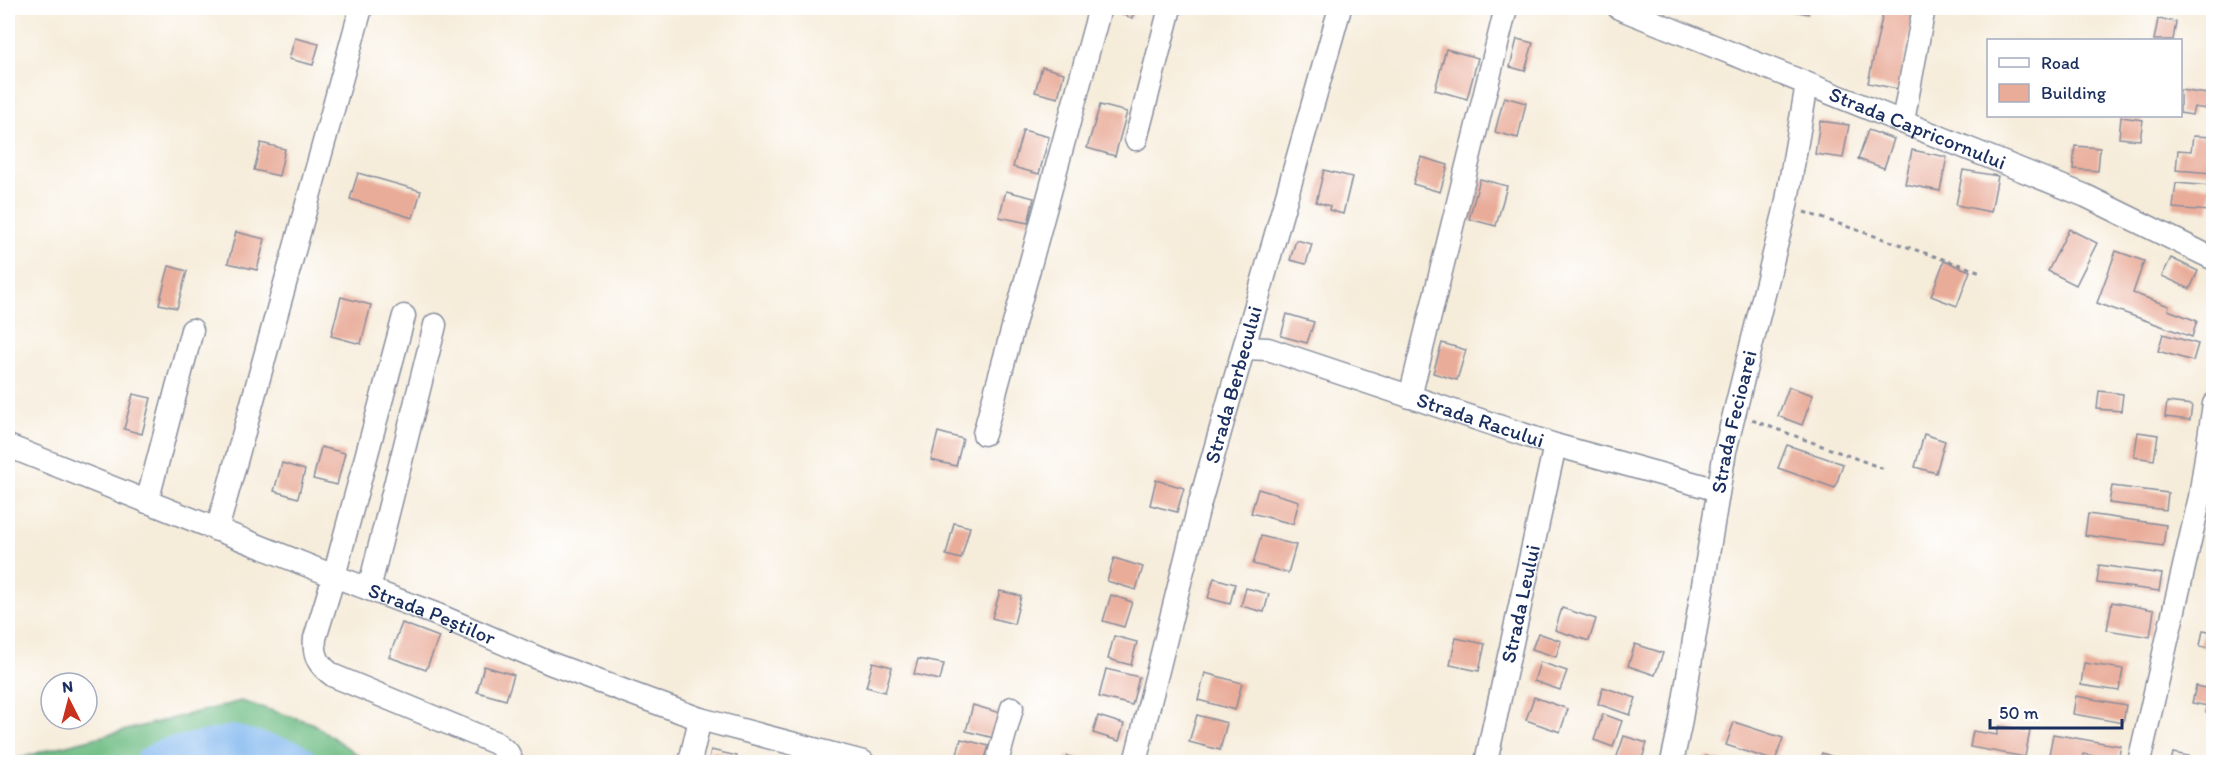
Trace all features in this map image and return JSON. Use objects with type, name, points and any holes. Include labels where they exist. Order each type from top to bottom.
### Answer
[{"type":"street","points":[[217,530],[361,8]]},
{"type":"street","points":[[984,434],[1100,8]]},
{"type":"street","points":[[1136,139],[1170,8]]},
{"type":"street","name":"Strada Berbecului","points":[[1135,762],[1199,506],[1340,8]]},
{"type":"street","points":[[1410,397],[1506,8]]},
{"type":"street","name":"Strada Capricornului","points":[[1619,8],[2086,196],[2214,260]]},
{"type":"street","points":[[1903,121],[1924,8]]},
{"type":"street","name":"Strada Fecioarei","points":[[1672,762],[1725,451],[1786,206],[1807,84]]},
{"type":"street","points":[[404,316],[315,638],[316,659],[326,670],[376,695],[496,743],[508,753],[512,762]]},
{"type":"street","points":[[369,589],[435,325]]},
{"type":"street","points":[[147,502],[192,330]]},
{"type":"street","name":"Strada Racului","points":[[1244,348],[1268,349],[1555,445],[1718,490]]},
{"type":"street","points":[[2139,762],[2200,497],[2214,404]]},
{"type":"street","name":"Strada Leului","points":[[1486,762],[1555,445]]},
{"type":"street","name":"Strada Peștilor","points":[[8,446],[438,615],[552,664],[700,719],[863,762]]},
{"type":"street","points":[[997,762],[1012,708]]},
{"type":"street","points":[[690,762],[700,719]]},
{"type":"path","points":[[1786,206],[1982,272]]},
{"type":"path","points":[[1736,414],[1887,470]]},
{"type":"green space","points":[[241,701],[312,723],[368,762],[8,762],[47,750]]},
{"type":"building","points":[[1118,8],[1135,8],[1132,18],[1117,13]]},
{"type":"building","points":[[1784,8],[1810,8],[1808,14]]},
{"type":"building","points":[[1884,8],[1915,8],[1898,89],[1868,83]]},
{"type":"building","points":[[2158,19],[2176,22],[2173,39],[2154,39]]},
{"type":"building","points":[[295,38],[319,44],[313,65],[289,59]]},
{"type":"building","points":[[1517,39],[1533,43],[1525,71],[1510,67]]},
{"type":"building","points":[[1446,49],[1478,58],[1467,99],[1435,90]]},
{"type":"building","points":[[1042,67],[1064,73],[1058,98],[1035,92]]},
{"type":"building","points":[[2182,90],[2214,95],[2212,110],[2194,107],[2192,115],[2182,113]]},
{"type":"building","points":[[1504,97],[1526,103],[1518,138],[1495,132]]},
{"type":"building","points":[[1100,105],[1127,112],[1115,156],[1087,148]]},
{"type":"building","points":[[2121,117],[2143,120],[2140,140],[2119,138]]},
{"type":"building","points":[[1820,121],[1849,125],[1843,158],[1815,154]]},
{"type":"building","points":[[1023,130],[1049,137],[1039,174],[1013,167]]},
{"type":"building","points":[[1868,130],[1894,139],[1884,168],[1858,159]]},
{"type":"building","points":[[2193,136],[2214,137],[2212,173],[2176,170],[2178,150],[2191,151]]},
{"type":"building","points":[[261,143],[285,149],[279,176],[254,170]]},
{"type":"building","points":[[2075,146],[2100,148],[2098,171],[2073,169]]},
{"type":"building","points":[[1912,150],[1947,157],[1940,191],[1905,184]]},
{"type":"building","points":[[1421,157],[1448,165],[1440,192],[1413,184]]},
{"type":"building","points":[[1324,170],[1352,177],[1343,214],[1329,210],[1330,206],[1316,202]]},
{"type":"building","points":[[1963,170],[1998,176],[1991,212],[1956,205]]},
{"type":"building","points":[[358,173],[421,191],[413,218],[350,199]]},
{"type":"building","points":[[1480,179],[1507,186],[1496,226],[1469,219]]},
{"type":"building","points":[[2176,183],[2211,186],[2209,211],[2173,208]]},
{"type":"building","points":[[1006,191],[1034,198],[1028,223],[999,217]]},
{"type":"building","points":[[2069,229],[2097,243],[2076,285],[2048,271]]},
{"type":"building","points":[[236,232],[265,239],[257,270],[228,263]]},
{"type":"building","points":[[1296,240],[1312,244],[1306,264],[1290,260]]},
{"type":"building","points":[[2116,251],[2144,261],[2133,293],[2169,306],[2168,310],[2197,321],[2192,337],[2097,303]]},
{"type":"building","points":[[2171,258],[2198,271],[2190,289],[2162,276]]},
{"type":"building","points":[[1944,261],[1970,271],[1957,306],[1931,296]]},
{"type":"building","points":[[169,266],[187,271],[177,308],[159,304]]},
{"type":"building","points":[[341,297],[371,305],[361,344],[331,336]]},
{"type":"building","points":[[1287,314],[1314,322],[1307,343],[1281,336]]},
{"type":"building","points":[[2163,334],[2198,344],[2193,361],[2158,351]]},
{"type":"building","points":[[1442,343],[1466,350],[1457,380],[1433,373]]},
{"type":"building","points":[[1789,387],[1813,395],[1802,425],[1778,416]]},
{"type":"building","points":[[2099,391],[2123,394],[2121,411],[2097,409]]},
{"type":"building","points":[[133,394],[151,398],[142,434],[124,429]]},
{"type":"building","points":[[2167,402],[2192,405],[2190,420],[2165,417]]},
{"type":"building","points":[[938,432],[963,439],[956,466],[931,460]]},
{"type":"building","points":[[2138,432],[2158,435],[2154,460],[2134,457]]},
{"type":"building","points":[[1924,434],[1945,441],[1936,473],[1915,467]]},
{"type":"building","points":[[1787,445],[1843,464],[1835,488],[1778,468]]},
{"type":"building","points":[[321,447],[345,453],[337,485],[313,479]]},
{"type":"building","points":[[282,463],[305,470],[298,498],[274,491]]},
{"type":"building","points":[[1156,480],[1184,488],[1177,512],[1150,505]]},
{"type":"building","points":[[2112,486],[2168,493],[2166,510],[2109,503]]},
{"type":"building","points":[[1258,489],[1299,501],[1293,524],[1251,513]]},
{"type":"building","points":[[2088,514],[2166,525],[2163,546],[2085,535]]},
{"type":"building","points":[[954,523],[970,527],[961,559],[946,555]]},
{"type":"building","points":[[1261,536],[1296,545],[1288,573],[1253,564]]},
{"type":"building","points":[[1114,558],[1143,567],[1136,590],[1107,581]]},
{"type":"building","points":[[2099,565],[2162,574],[2159,591],[2097,583]]},
{"type":"building","points":[[2210,568],[2214,569],[2214,585],[2207,584]]},
{"type":"building","points":[[1214,578],[1235,584],[1230,604],[1208,598]]},
{"type":"building","points":[[1246,588],[1269,594],[1264,612],[1241,606]]},
{"type":"building","points":[[1000,591],[1021,596],[1014,624],[992,618]]},
{"type":"building","points":[[1111,595],[1132,602],[1124,627],[1103,621]]},
{"type":"building","points":[[2112,602],[2154,610],[2150,637],[2107,630]]},
{"type":"building","points":[[1562,608],[1596,619],[1589,641],[1555,630]]},
{"type":"building","points":[[402,623],[439,637],[426,670],[389,657]]},
{"type":"building","points":[[2203,630],[2214,632],[2214,649],[2200,646]]},
{"type":"building","points":[[1538,633],[1561,641],[1556,657],[1532,649]]},
{"type":"building","points":[[1114,636],[1137,642],[1131,665],[1108,659]]},
{"type":"building","points":[[1456,638],[1485,644],[1479,671],[1450,665]]},
{"type":"building","points":[[1635,644],[1663,653],[1655,675],[1628,666]]},
{"type":"building","points":[[918,659],[944,664],[940,680],[914,674]]},
{"type":"building","points":[[873,662],[892,667],[885,692],[866,687]]},
{"type":"building","points":[[1540,662],[1567,671],[1560,690],[1534,681]]},
{"type":"building","points":[[2084,663],[2123,669],[2119,691],[2081,685]]},
{"type":"building","points":[[484,666],[514,675],[506,700],[477,692]]},
{"type":"building","points":[[1106,669],[1139,677],[1132,705],[1099,697]]},
{"type":"building","points":[[1205,673],[1242,683],[1235,710],[1198,700]]},
{"type":"building","points":[[2196,686],[2214,690],[2214,714],[2206,712],[2208,706],[2192,703]]},
{"type":"building","points":[[1603,687],[1636,698],[1630,715],[1598,704]]},
{"type":"building","points":[[2076,696],[2126,705],[2123,723],[2073,714]]},
{"type":"building","points":[[1534,697],[1568,709],[1560,732],[1526,720]]},
{"type":"building","points":[[973,705],[1000,713],[994,738],[966,731]]},
{"type":"building","points":[[1603,714],[1622,721],[1613,747],[1594,740]]},
{"type":"building","points":[[1197,715],[1227,723],[1220,750],[1189,742]]},
{"type":"building","points":[[1098,716],[1124,724],[1119,741],[1093,733]]},
{"type":"building","points":[[1734,722],[1783,738],[1775,761],[1726,745]]},
{"type":"building","points":[[1999,726],[2030,731],[2025,757],[1970,747],[1973,731],[1997,735]]},
{"type":"building","points":[[2053,734],[2121,746],[2118,760],[2083,754],[2081,762],[2048,760]]},
{"type":"building","points":[[1624,736],[1647,743],[1641,762],[1615,762]]},
{"type":"building","points":[[961,739],[989,746],[984,762],[955,762]]},
{"type":"building","points":[[711,750],[737,756],[735,762],[708,762]]},
{"type":"building","points":[[1822,753],[1848,762],[1819,762]]},
{"type":"building","points":[[2173,753],[2214,761],[2214,762],[2171,762]]},
{"type":"building","points":[[1067,756],[1089,762],[1065,762]]},
{"type":"building","points":[[1706,756],[1723,762],[1704,762]]},
{"type":"waterway","points":[[151,762],[164,755],[233,741],[294,757],[302,762]]}]
